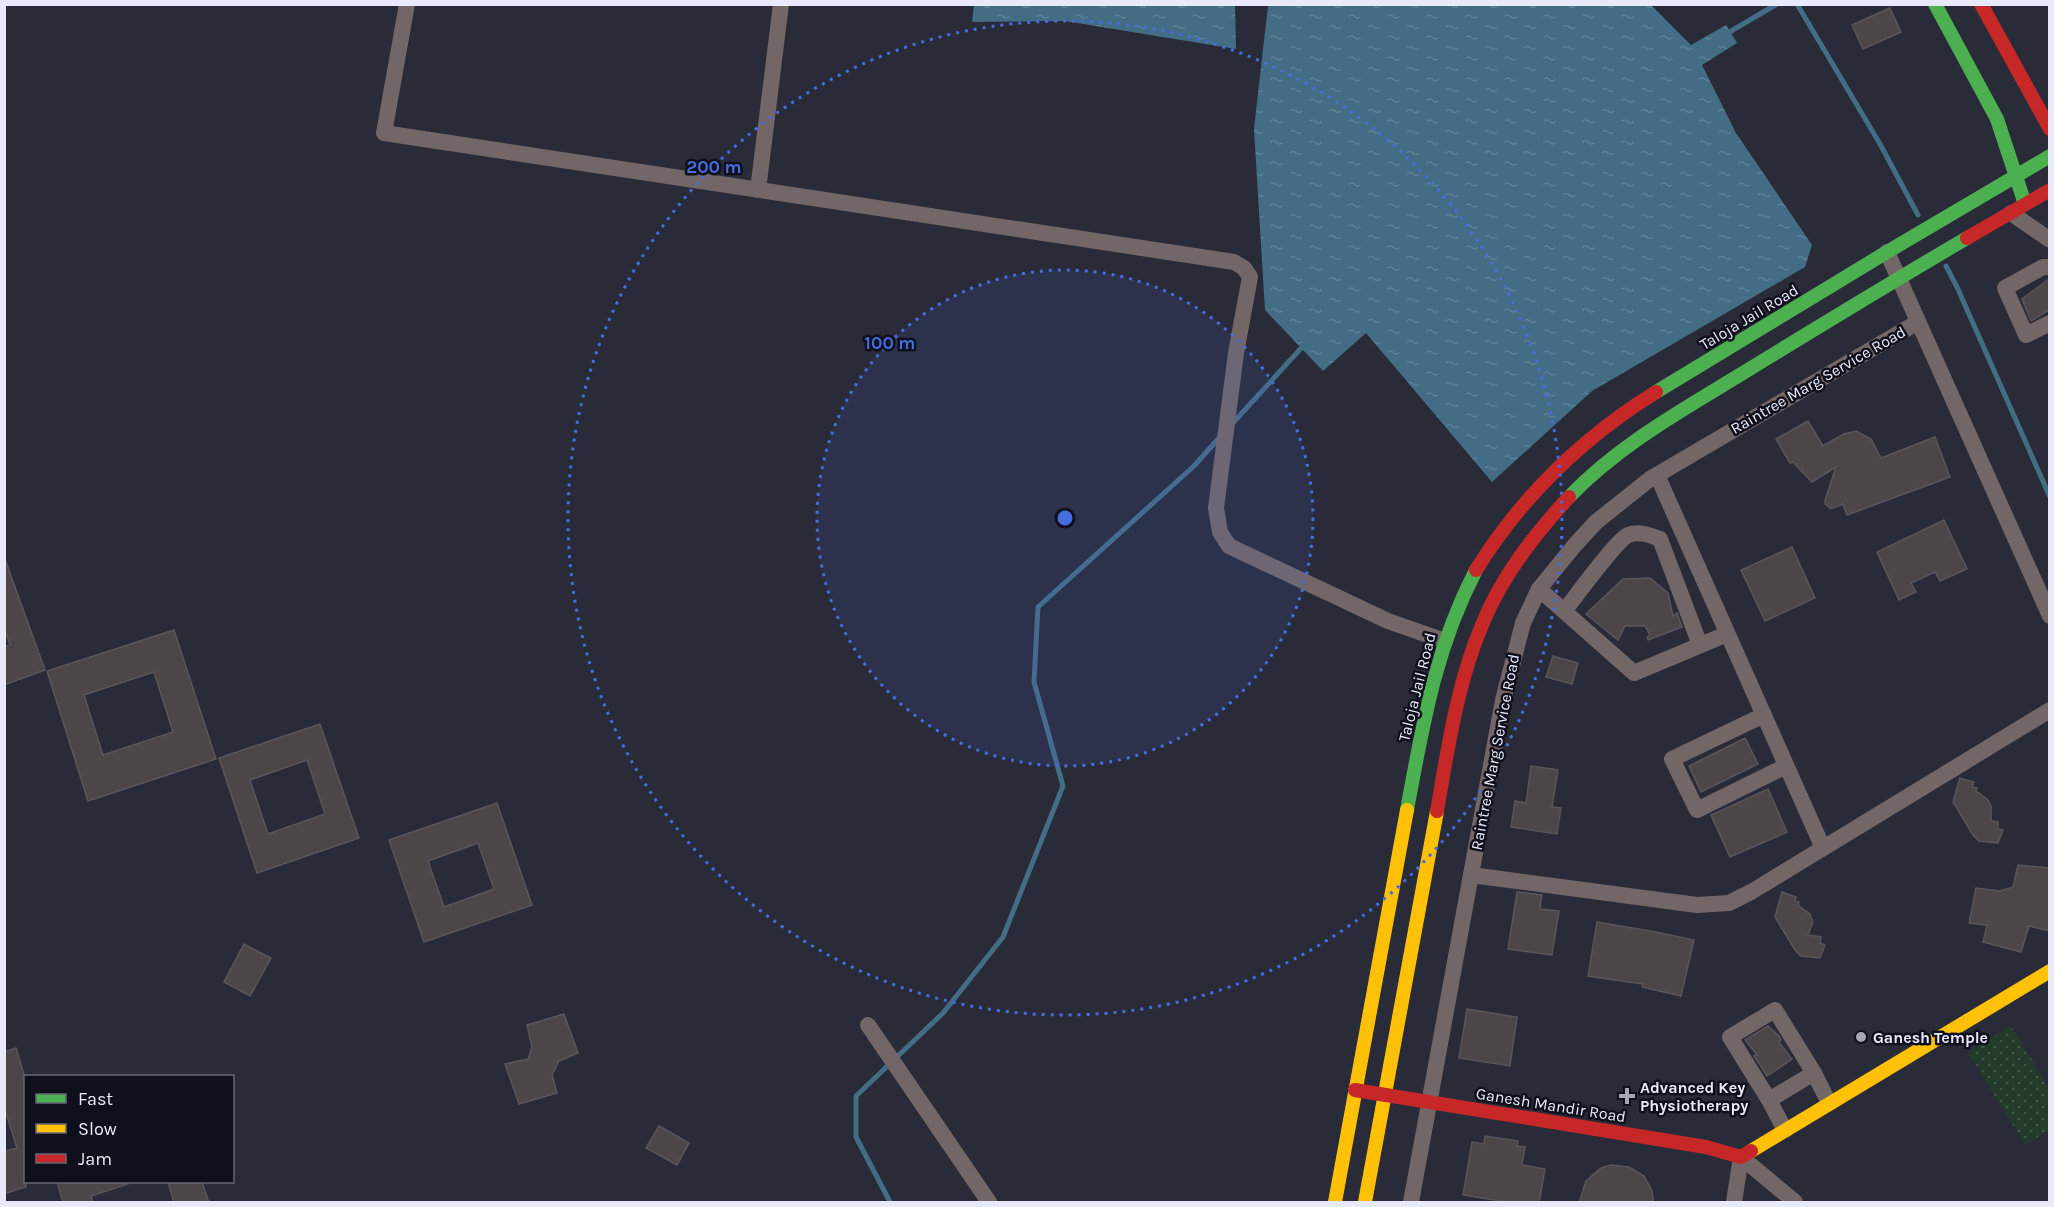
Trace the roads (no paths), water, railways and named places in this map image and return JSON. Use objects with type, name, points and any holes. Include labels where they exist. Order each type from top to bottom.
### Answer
[{"type":"main road","points":[[1935,4],[1997,119],[2016,176],[2018,208]]},
{"type":"main road","points":[[1981,4],[2049,129]]},
{"type":"main road","name":"Taloja Jail Road","points":[[1335,1203],[1427,701],[1445,641],[1461,599],[1502,531],[1524,501],[1570,453],[1597,431],[1659,389],[2049,156]]},
{"type":"main road","points":[[1365,1203],[1456,707],[1477,638],[1488,612],[1515,565],[1546,520],[1590,475],[1615,454],[1674,415],[1898,278],[2049,190]]},
{"type":"main road","points":[[1740,1157],[2049,971]]},
{"type":"main road","name":"Ganesh Mandir Road","points":[[1355,1090],[1706,1147],[1740,1157]]},
{"type":"street","points":[[407,4],[384,133],[1234,262],[1244,268],[1250,277],[1236,353],[1216,508],[1220,532],[1229,546],[1388,621],[1445,641]]},
{"type":"street","points":[[758,190],[781,4]]},
{"type":"street","points":[[2018,208],[2049,240]]},
{"type":"street","points":[[1887,252],[2049,616]]},
{"type":"street","points":[[2049,267],[2043,267],[2005,288],[2026,335],[2049,323]]},
{"type":"street","name":"Raintree Marg Service Road","points":[[1411,1203],[1511,664],[1523,623],[1539,589],[1596,522],[1624,498],[1657,475],[1918,321]]},
{"type":"street","points":[[1657,475],[1727,634],[1758,717],[1823,848]]},
{"type":"street","points":[[1565,610],[1617,545],[1628,536],[1645,533],[1660,539],[1700,645]]},
{"type":"street","points":[[1539,589],[1634,673],[1727,634]]},
{"type":"street","points":[[1471,874],[1697,905],[1716,905],[1740,898],[2049,710]]},
{"type":"street","points":[[1758,717],[1672,759],[1696,810],[1782,768]]},
{"type":"street","points":[[1785,1130],[1730,1037],[1775,1010],[1814,1073],[1829,1103]]},
{"type":"street","points":[[868,1025],[990,1203]]},
{"type":"street","points":[[1769,1100],[1814,1073]]},
{"type":"street","points":[[1734,1203],[1740,1157]]},
{"type":"street","points":[[1740,1157],[1795,1203]]},
{"type":"water","points":[[974,5],[1235,5],[1236,49],[1065,21],[972,22]]},
{"type":"water","points":[[1268,5],[1651,5],[1691,45],[1726,25],[1737,43],[1702,65],[1736,133],[1812,245],[1805,267],[1592,391],[1492,482],[1366,333],[1323,371],[1265,310],[1254,129]]},
{"type":"waterway","points":[[1726,34],[1777,4]]},
{"type":"waterway","points":[[1797,4],[1880,144],[1918,215]]},
{"type":"waterway","points":[[1946,266],[2050,497]]},
{"type":"waterway","points":[[1232,424],[1304,345]]},
{"type":"waterway","points":[[890,1202],[856,1137],[856,1096],[943,1013],[1003,937],[1063,786],[1034,682],[1038,607],[1194,466],[1219,438]]},
{"type":"place","name":"Ganesh Temple","points":[[1861,1037]]},
{"type":"place","name":"Advanced Key Physiotherapy","points":[[1627,1096]]}]
